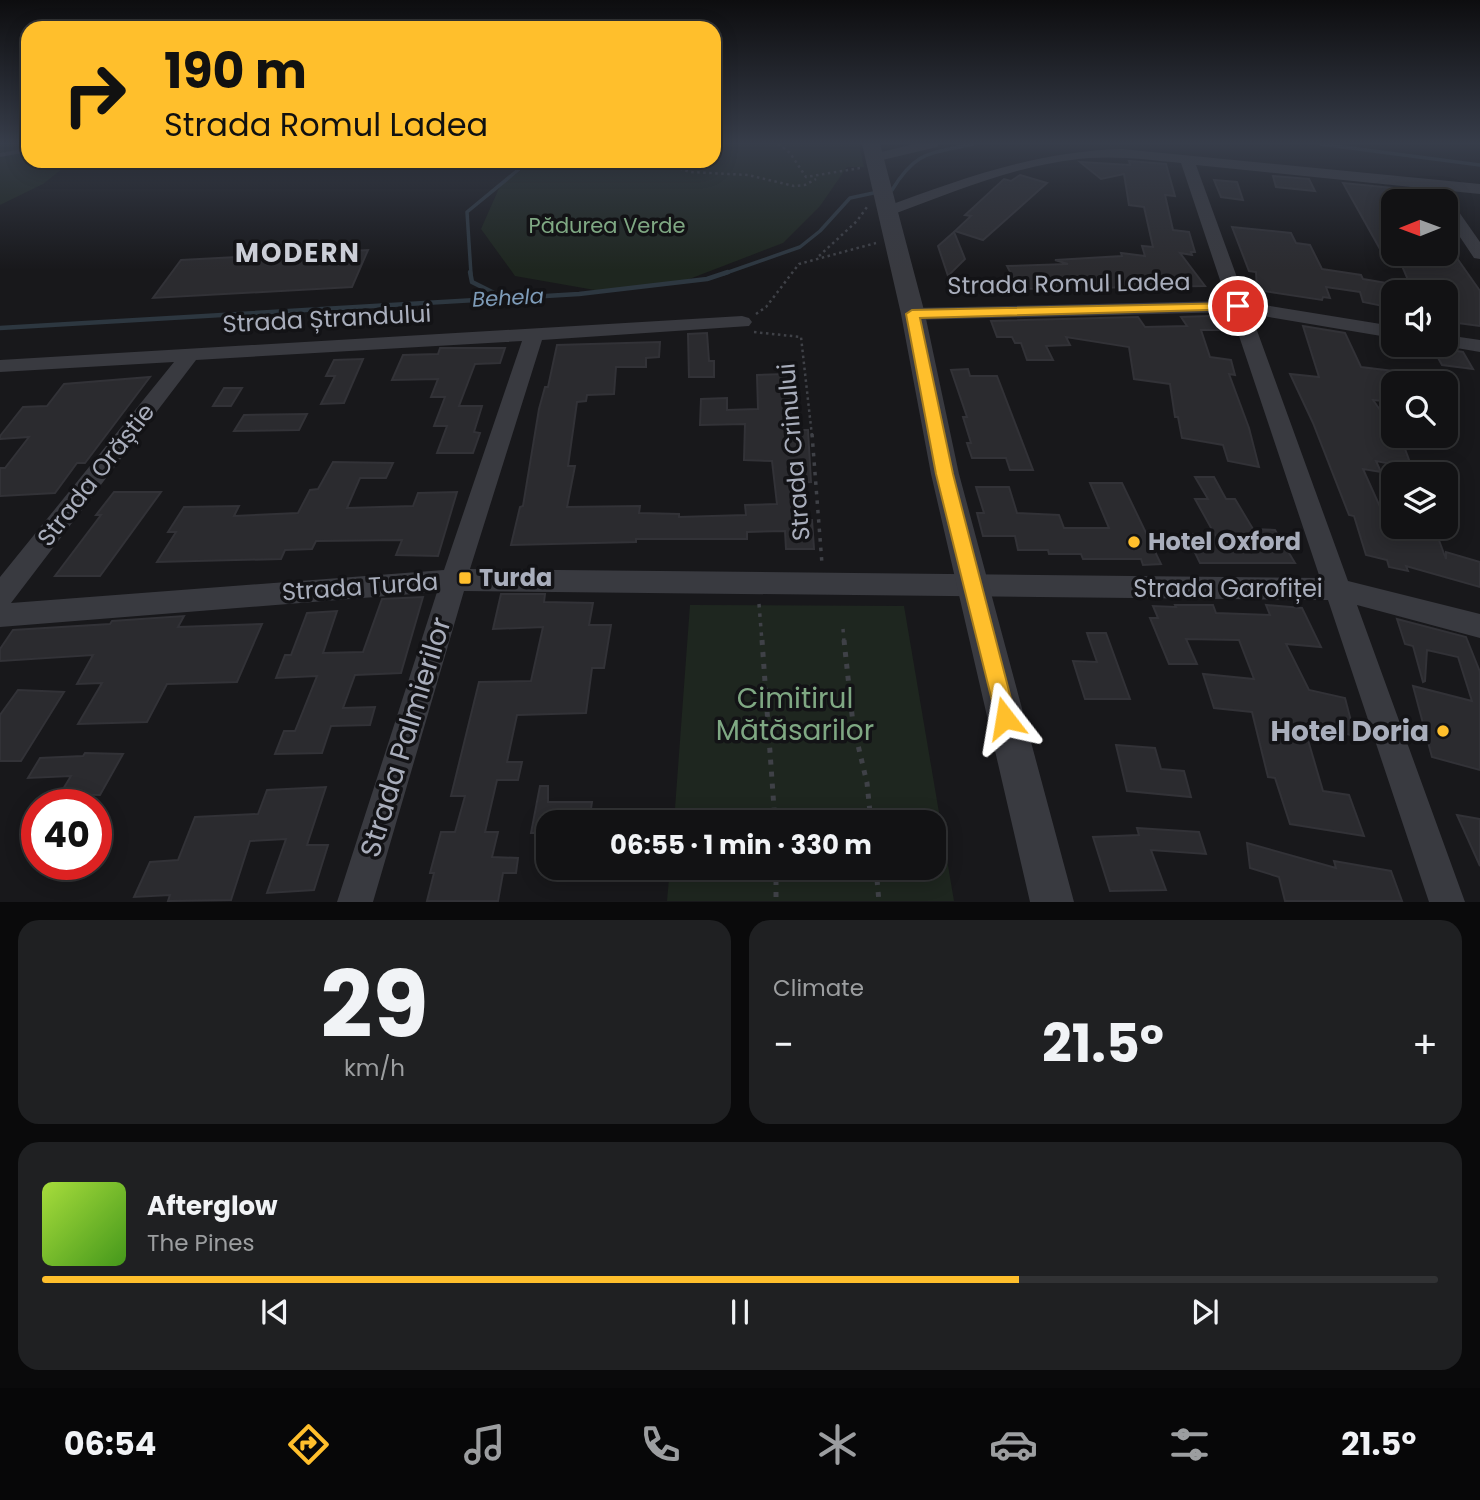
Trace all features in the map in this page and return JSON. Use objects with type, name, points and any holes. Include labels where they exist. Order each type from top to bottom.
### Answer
[{"type":"street","points":[[879,186],[912,314],[945,474],[972,587],[1052,901]]},
{"type":"street","points":[[884,200],[938,186]]},
{"type":"street","points":[[1196,186],[1447,901]]},
{"type":"street","points":[[1451,186],[1480,189]]},
{"type":"street","points":[[1458,223],[1480,254]]},
{"type":"street","name":"Strada Romul Ladea","points":[[912,314],[1238,306],[1381,330]]},
{"type":"street","name":"Strada Ștrandului","points":[[0,366],[742,322]]},
{"type":"street","name":"Strada Palmierilor","points":[[355,901],[534,333]]},
{"type":"street","points":[[1458,343],[1480,346]]},
{"type":"street","name":"Strada Orăștie","points":[[0,597],[191,354]]},
{"type":"street","name":"Strada Turda","points":[[0,615],[454,580],[972,587]]},
{"type":"street","name":"Strada Garofiței","points":[[972,587],[1338,589],[1480,626]]},
{"type":"path","points":[[818,258],[857,221],[864,208],[884,200]]},
{"type":"path","points":[[742,322],[766,307],[799,264],[862,245],[895,241]]},
{"type":"path","name":"Strada Crinului","points":[[742,322],[757,334],[801,337],[813,439],[823,585]]},
{"type":"path","points":[[758,584],[774,810]]},
{"type":"path","points":[[843,629],[853,724],[867,783],[870,810]]},
{"type":"path","points":[[776,880],[776,901]]},
{"type":"path","points":[[877,880],[879,901]]},
{"type":"green space","points":[[0,186],[39,186],[0,205]]},
{"type":"green space","name":"Pădurea Verde","points":[[500,186],[834,186],[820,206],[783,243],[679,283],[606,292],[515,276],[481,229]]},
{"type":"green space","name":"Cimitirul Mătăsarilor","points":[[690,605],[904,606],[939,810],[675,810]]},
{"type":"green space","name":"Cimitirul Mătăsarilor","points":[[946,854],[954,901],[667,901],[669,880],[946,880]]},
{"type":"building","points":[[996,186],[1044,186],[983,240],[955,231],[971,216],[965,215]]},
{"type":"building","points":[[1126,186],[1172,186],[1175,196],[1165,195],[1173,230],[1189,232],[1195,252],[1191,252],[1192,255],[1180,253],[1205,286],[1019,289],[1007,266],[1068,264],[1055,260],[1122,256],[1121,253],[1145,256],[1142,246],[1153,247],[1144,207],[1129,205]]},
{"type":"building","points":[[1217,186],[1238,186],[1243,200],[1221,197]]},
{"type":"building","points":[[1313,186],[1315,191],[1276,187]]},
{"type":"building","points":[[1345,186],[1403,189],[1381,189],[1381,249]]},
{"type":"building","points":[[1232,227],[1291,233],[1296,243],[1310,245],[1322,269],[1361,275],[1363,279],[1381,282],[1381,306],[1363,302],[1360,292],[1326,287],[1330,298],[1323,297],[1322,300],[1257,290],[1256,272],[1249,271]]},
{"type":"building","points":[[954,232],[965,259],[948,276],[938,246]]},
{"type":"building","points":[[368,250],[352,287],[153,298],[181,260]]},
{"type":"building","points":[[1458,260],[1480,291],[1480,326],[1458,323],[1458,280],[1408,280],[1402,266],[1458,266]]},
{"type":"building","points":[[1209,316],[1219,330],[1201,330],[1210,357],[1231,360],[1235,375],[1229,374],[1249,428],[1259,467],[1228,461],[1223,445],[1182,438],[1178,417],[1175,417],[1170,384],[1134,379],[1129,347],[1066,337],[1070,345],[1046,346],[1053,360],[1027,360],[1021,343],[1015,343],[1012,337],[997,337],[991,321],[1138,317],[1145,327],[1187,326],[1181,317]]},
{"type":"building","points":[[1303,326],[1345,333],[1361,367],[1393,371],[1381,371],[1381,401],[1373,400],[1381,411],[1381,448],[1405,449],[1410,462],[1376,461],[1381,472],[1363,469],[1381,509],[1381,539],[1438,539],[1446,559],[1446,552],[1480,562],[1480,587],[1406,566],[1408,571],[1389,567],[1387,560],[1366,555],[1354,516],[1349,515],[1313,423],[1290,374],[1319,377]]},
{"type":"building","points":[[707,333],[709,361],[714,361],[714,377],[689,377],[688,334]]},
{"type":"building","points":[[660,342],[659,357],[646,358],[646,367],[616,367],[614,394],[587,395],[586,401],[577,402],[568,466],[575,466],[567,507],[640,506],[639,513],[679,514],[679,517],[746,515],[745,505],[777,504],[772,461],[744,460],[745,424],[700,425],[701,399],[727,398],[727,410],[758,409],[757,375],[786,374],[793,430],[808,430],[811,482],[797,483],[802,520],[812,520],[814,549],[786,549],[785,531],[747,532],[747,539],[636,539],[636,542],[511,545],[520,507],[523,506],[539,409],[545,387],[548,387],[557,345]]},
{"type":"building","points":[[440,348],[505,348],[500,363],[475,364],[459,406],[482,406],[474,432],[480,433],[473,453],[437,453],[447,426],[434,426],[445,397],[431,397],[438,379],[392,380],[403,355],[438,354]]},
{"type":"building","points":[[1458,351],[1463,352],[1473,369],[1442,365],[1438,357],[1458,357]]},
{"type":"building","points":[[363,359],[344,403],[321,404],[335,376],[326,376],[334,360]]},
{"type":"building","points":[[968,369],[970,376],[997,376],[1033,470],[1010,470],[1006,458],[972,458],[967,443],[971,443],[963,417],[967,417],[951,370]]},
{"type":"building","points":[[150,377],[85,463],[77,463],[55,493],[0,496],[0,468],[5,468],[29,437],[0,439],[0,436],[23,407],[47,406],[64,384]]},
{"type":"building","points":[[224,388],[242,388],[231,406],[213,406]]},
{"type":"building","points":[[307,414],[299,430],[234,431],[244,415]]},
{"type":"building","points":[[333,462],[393,463],[386,478],[360,478],[347,508],[413,506],[418,493],[457,492],[438,556],[396,555],[402,540],[316,541],[312,549],[285,550],[281,559],[157,562],[176,532],[168,532],[184,507],[239,506],[234,516],[298,513],[310,490],[318,489]]},
{"type":"building","points":[[1195,477],[1214,477],[1226,499],[1235,499],[1253,529],[1275,530],[1295,563],[1200,563],[1186,534],[1215,535],[1195,499],[1208,499]]},
{"type":"building","points":[[1090,483],[1122,483],[1161,564],[1143,565],[1141,559],[1083,559],[1081,554],[1018,550],[1015,536],[983,536],[977,513],[984,513],[976,487],[1009,487],[1017,513],[1059,515],[1064,528],[1109,528]]},
{"type":"building","points":[[114,492],[161,492],[100,576],[55,576],[101,515],[96,515]]},
{"type":"building","points":[[501,594],[545,594],[544,602],[593,603],[589,625],[611,625],[604,668],[592,668],[586,713],[517,715],[507,762],[522,762],[518,780],[497,780],[485,832],[498,832],[492,857],[518,858],[516,873],[503,873],[498,901],[427,901],[434,873],[430,873],[441,832],[455,832],[465,796],[451,796],[479,682],[531,681],[543,627],[493,629]]},
{"type":"building","points":[[423,597],[401,673],[355,675],[343,708],[375,707],[370,725],[331,726],[322,753],[275,754],[284,731],[295,731],[317,676],[276,678],[285,655],[291,655],[307,613],[337,611],[323,653],[363,652],[382,599]]},
{"type":"building","points":[[1175,605],[1213,605],[1216,613],[1270,615],[1266,605],[1302,608],[1321,647],[1286,644],[1309,690],[1345,698],[1355,736],[1303,723],[1323,791],[1349,795],[1364,836],[1290,824],[1275,778],[1268,777],[1252,712],[1214,708],[1203,674],[1254,679],[1239,640],[1186,639],[1197,664],[1169,664],[1150,618],[1158,618],[1153,606],[1176,607]]},
{"type":"building","points":[[184,616],[178,627],[262,624],[237,682],[167,684],[147,722],[78,724],[102,683],[77,684],[93,655],[0,661],[0,649],[13,630]]},
{"type":"building","points":[[1397,619],[1466,637],[1480,672],[1480,770],[1432,757],[1413,686],[1472,701],[1458,657],[1427,650],[1423,682],[1413,646],[1405,644]]},
{"type":"building","points":[[1087,633],[1106,633],[1130,699],[1085,699],[1073,661],[1097,662]]},
{"type":"building","points":[[18,690],[64,692],[21,761],[0,761],[0,715]]},
{"type":"building","points":[[1116,745],[1155,748],[1161,769],[1184,771],[1191,797],[1127,791]]},
{"type":"building","points":[[85,753],[123,754],[103,789],[63,789],[71,776],[28,778],[40,758],[83,756]]},
{"type":"building","points":[[540,786],[548,786],[548,802],[592,802],[591,810],[536,810],[536,833],[531,833]]},
{"type":"building","points":[[326,787],[307,845],[328,845],[314,890],[267,893],[286,839],[250,841],[231,900],[168,901],[170,895],[134,897],[150,862],[178,860],[195,817],[258,814],[267,790]]},
{"type":"building","points":[[1457,815],[1480,819],[1480,866]]},
{"type":"building","points":[[1137,828],[1199,832],[1206,854],[1151,850],[1166,890],[1110,891],[1093,837],[1139,835]]},
{"type":"building","points":[[1247,843],[1336,868],[1334,861],[1391,871],[1402,901],[1285,901],[1279,877],[1250,868]]},
{"type":"waterway","points":[[471,274],[467,212],[498,186]]},
{"type":"waterway","name":"Behela","points":[[888,191],[895,186]]},
{"type":"waterway","name":"Behela","points":[[723,274],[800,247],[820,231],[850,198],[878,192]]},
{"type":"waterway","points":[[470,272],[472,282],[500,296]]},
{"type":"waterway","name":"Behela","points":[[0,328],[579,294],[707,279],[728,272]]},
{"type":"place","name":"Hotel Oxford","points":[[1134,542]]},
{"type":"place","name":"Turda","points":[[465,578]]},
{"type":"place","name":"Hotel Doria","points":[[1443,731]]},
{"type":"district","name":"MODERN","points":[[298,253]]},
{"type":"route","points":[[1005,718],[945,474],[912,314],[1238,306]]}]
